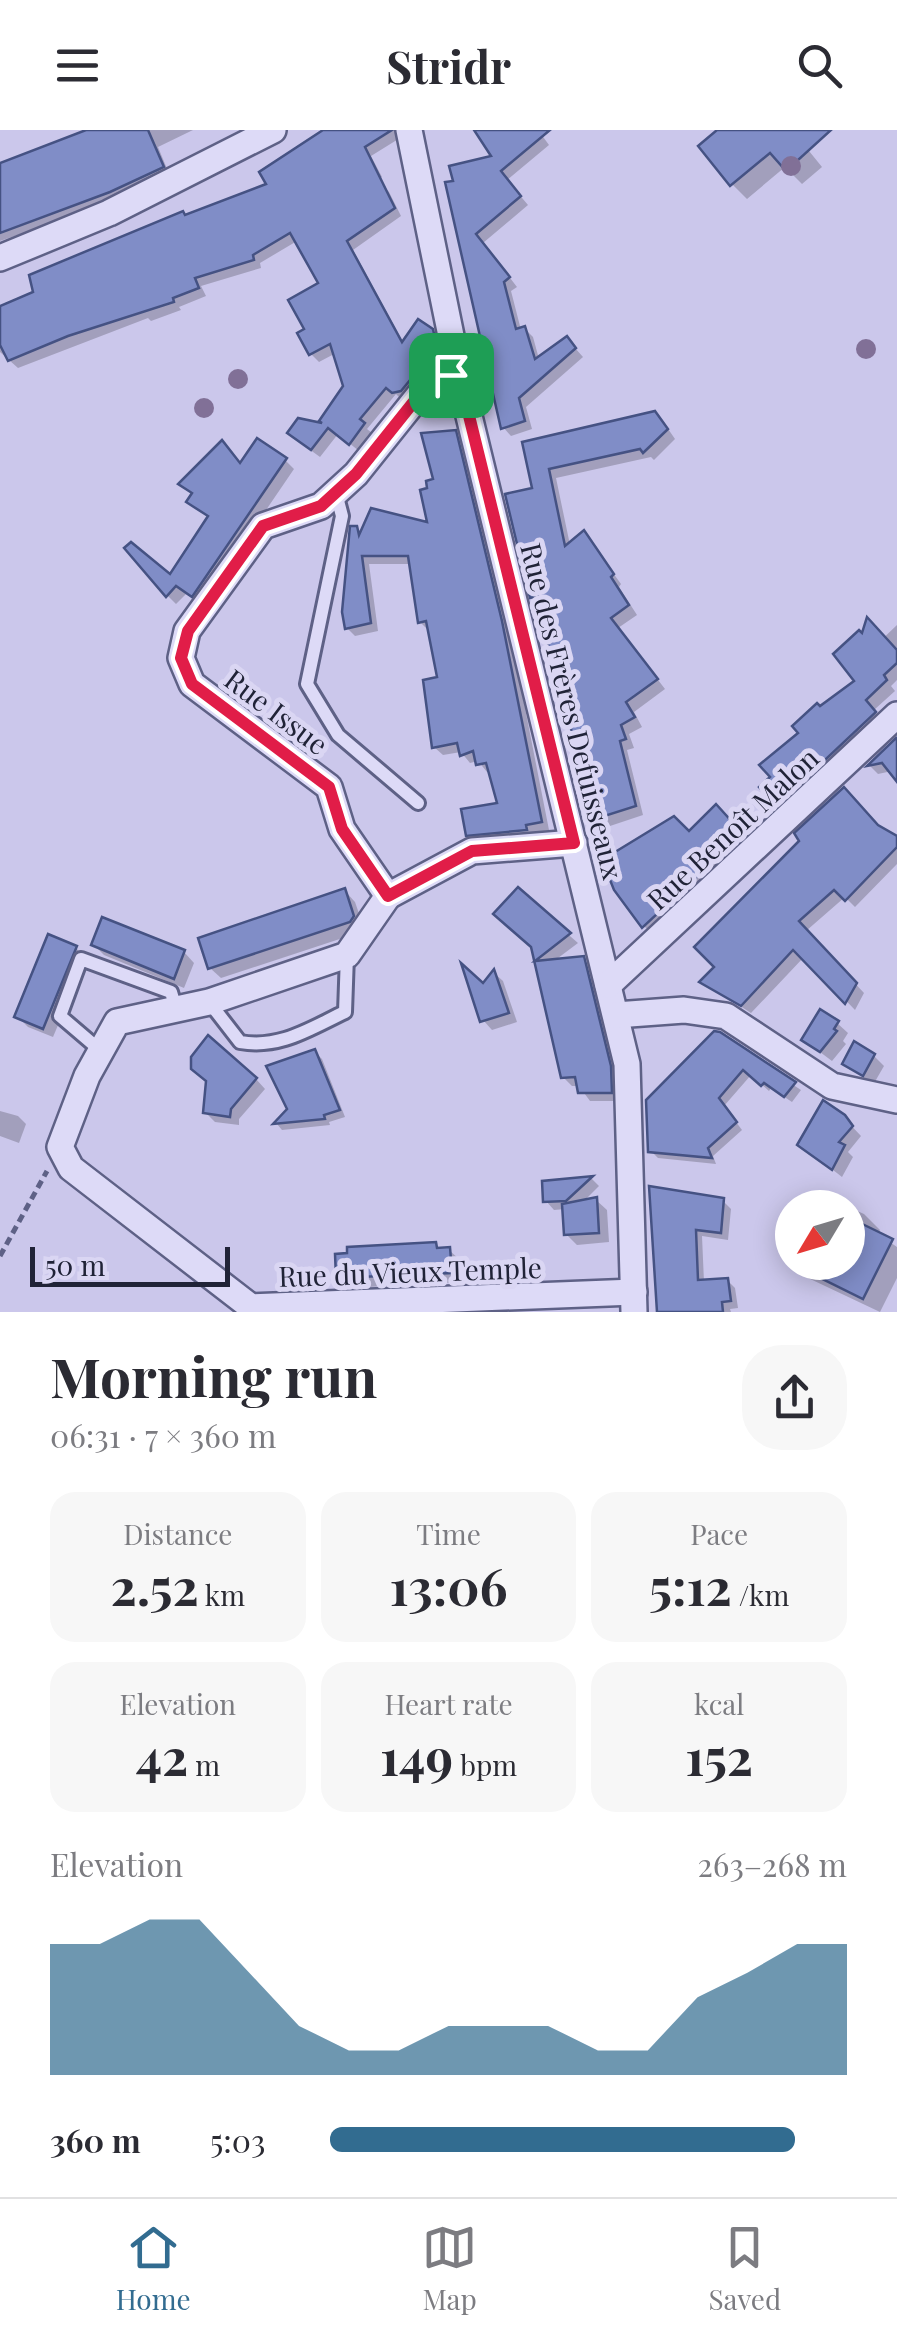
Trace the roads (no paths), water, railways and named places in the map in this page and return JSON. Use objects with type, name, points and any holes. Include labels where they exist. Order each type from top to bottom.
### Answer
[{"type":"street","points":[[0,258],[109,213],[272,130]]},
{"type":"street","name":"Rue des Frères Defuisseaux","points":[[409,130],[459,375],[627,1064],[634,1302]]},
{"type":"street","name":"Rue Issue","points":[[388,896],[342,829],[329,787],[192,684],[181,658],[188,631],[263,526],[321,506],[356,474],[436,374],[459,375]]},
{"type":"street","name":"Rue Benoît Malon","points":[[608,984],[897,716]]},
{"type":"street","points":[[101,1051],[117,1022],[209,1002],[347,956],[388,896],[472,851],[574,843]]},
{"type":"street","points":[[616,1015],[684,1010],[726,1016],[832,1086],[897,1100]]},
{"type":"street","name":"Rue du Vieux Temple","points":[[101,1051],[60,1146],[71,1168],[251,1307],[634,1302]]},
{"type":"lane","points":[[336,492],[342,516],[307,684],[338,735],[418,803]]},
{"type":"lane","points":[[209,1002],[240,1042],[261,1046],[286,1041],[345,1012],[347,956]]},
{"type":"lane","points":[[101,1051],[60,1016],[81,959],[172,992],[176,1009]]}]
